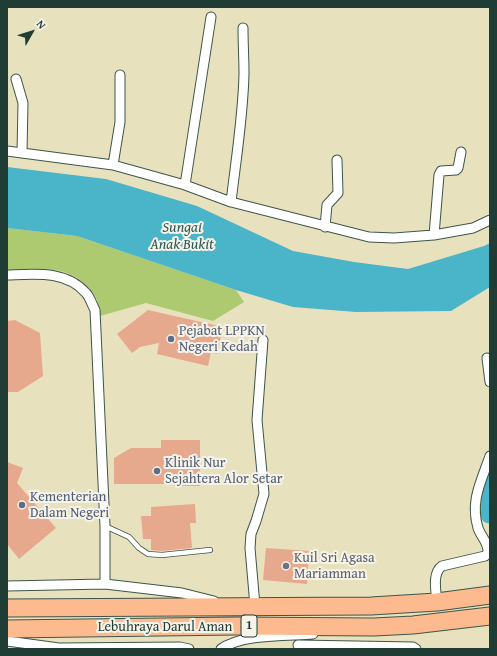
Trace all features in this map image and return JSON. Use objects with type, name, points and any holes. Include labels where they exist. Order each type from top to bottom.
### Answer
[{"type":"highway","name":"Lebuhraya Darul Aman","points":[[7,608],[371,606],[437,602],[490,595]]},
{"type":"highway","name":"Lebuhraya Darul Aman","points":[[7,629],[133,627],[374,627],[413,625],[490,616]]},
{"type":"street","points":[[185,185],[211,17]]},
{"type":"street","points":[[231,202],[239,140],[244,74],[243,28]]},
{"type":"street","points":[[113,165],[120,122],[120,75]]},
{"type":"street","points":[[16,79],[23,103],[22,153]]},
{"type":"street","points":[[7,150],[113,165],[185,185],[231,202],[369,237],[394,238],[434,235],[473,228],[490,220]]},
{"type":"street","points":[[434,235],[439,175],[441,171],[456,170],[458,168],[461,152]]},
{"type":"street","points":[[325,227],[327,205],[338,193],[337,160]]},
{"type":"street","points":[[7,275],[56,275],[73,282],[87,294],[95,310],[105,526],[105,584]]},
{"type":"street","points":[[255,606],[250,548],[251,534],[264,494],[257,420],[263,340]]},
{"type":"street","points":[[488,358],[490,382]]},
{"type":"street","points":[[437,602],[436,573],[439,568],[485,556],[488,553],[488,546],[478,530],[474,507],[483,474],[490,456]]},
{"type":"street","points":[[7,586],[105,584],[182,593],[235,607]]},
{"type":"street","points":[[7,635],[133,627]]},
{"type":"street","points":[[221,649],[233,642],[249,638],[362,631],[374,627]]},
{"type":"street","points":[[7,641],[59,648],[180,647],[189,649]]},
{"type":"street","points":[[298,645],[362,648],[413,647],[416,649]]},
{"type":"lane","points":[[105,526],[129,537],[138,548],[148,554],[162,555],[210,550]]},
{"type":"green space","points":[[7,228],[77,236],[236,290],[244,302],[213,321],[146,303],[100,316],[97,300],[94,294],[78,278],[69,273],[49,269],[7,271]]},
{"type":"water","name":"Sungai Anak Bukit","points":[[7,167],[106,179],[197,206],[293,251],[354,262],[408,269],[490,243],[490,287],[451,311],[356,312],[293,307],[236,290],[77,236],[7,228]]},
{"type":"building","name":"Pejabat LPPKN Negeri Kedah","points":[[148,310],[223,327],[217,354],[211,352],[208,366],[157,354],[159,343],[140,347],[132,353],[117,334]]},
{"type":"building","points":[[15,320],[40,333],[43,376],[18,392],[7,392],[7,321]]},
{"type":"building","name":"Klinik Nur Sejahtera Alor Setar","points":[[161,440],[200,440],[200,486],[174,486],[174,484],[114,484],[114,458],[131,448],[161,448]]},
{"type":"building","name":"Kementerian Dalam Negeri","points":[[7,462],[23,468],[17,483],[56,528],[19,559],[7,544]]},
{"type":"building","points":[[195,504],[196,523],[190,523],[192,548],[162,551],[151,550],[151,539],[143,539],[141,516],[151,516],[151,507]]},
{"type":"building","name":"Kuil Sri Agasa Mariamman","points":[[266,548],[309,551],[307,584],[263,580]]},
{"type":"waterway","points":[[490,479],[487,484],[490,513]]},
{"type":"place","name":"Pejabat LPPKN Negeri Kedah","points":[[171,339]]},
{"type":"place","name":"Klinik Nur Sejahtera Alor Setar","points":[[157,471]]},
{"type":"place","name":"Kementerian Dalam Negeri","points":[[22,505]]},
{"type":"place","name":"Kuil Sri Agasa Mariamman","points":[[286,566]]}]
